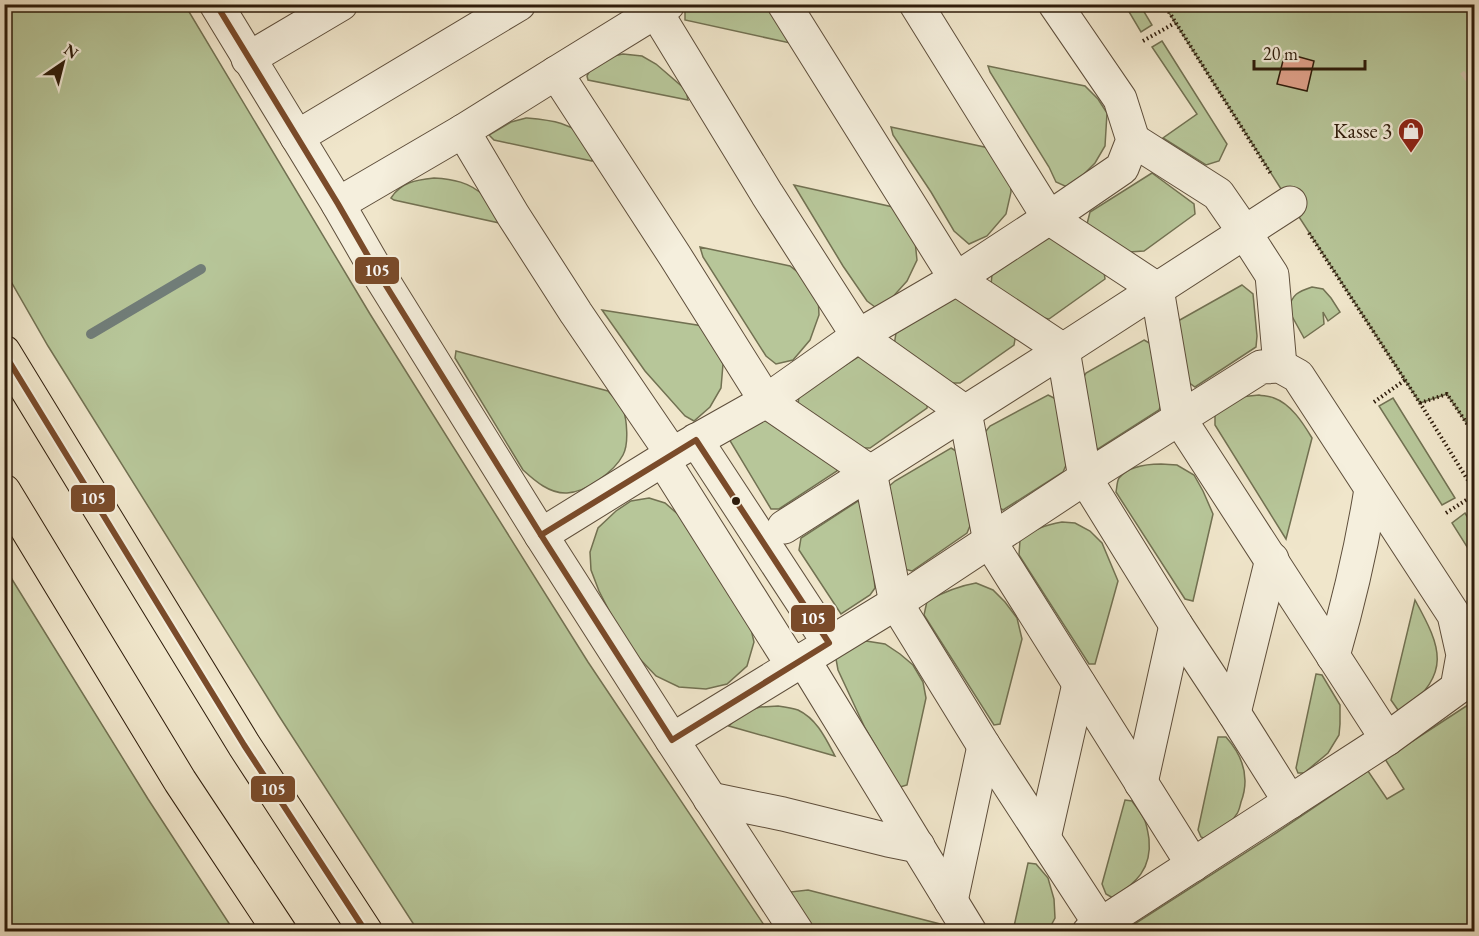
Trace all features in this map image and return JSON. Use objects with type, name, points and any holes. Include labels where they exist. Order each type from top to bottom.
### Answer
[{"type":"highway","points":[[4,352],[244,746],[366,932]]},
{"type":"highway","points":[[4,490],[180,781],[280,932]]},
{"type":"street","points":[[216,4],[372,263],[541,535],[797,932]]},
{"type":"street","points":[[248,59],[341,4]]},
{"type":"street","points":[[297,136],[519,4]]},
{"type":"street","points":[[784,4],[956,279],[1063,350],[1085,478],[1290,802]]},
{"type":"street","points":[[916,4],[1049,218],[1157,289],[1179,418],[1387,739]]},
{"type":"street","points":[[541,535],[677,451],[766,401],[858,336],[956,279],[1122,168],[1133,140],[1120,99],[1055,4]]},
{"type":"street","points":[[338,204],[463,131],[662,8],[749,165],[858,336],[965,412],[990,542],[1193,865]]},
{"type":"street","points":[[556,73],[766,401],[870,472],[896,603],[1044,838],[1094,928],[1387,739],[1456,688],[1463,654],[1454,615],[1298,376],[1280,366],[1261,367],[1085,478],[896,603],[672,740]]},
{"type":"street","points":[[463,131],[513,215],[576,313],[677,451],[808,656]]},
{"type":"street","points":[[1133,140],[1218,194],[1245,233],[1272,275],[1280,366]]},
{"type":"street","points":[[784,527],[1290,203]]},
{"type":"street","points":[[677,451],[808,656],[970,932]]},
{"type":"street","points":[[1333,656],[1366,522],[1371,489]]},
{"type":"street","points":[[1234,713],[1272,559]]},
{"type":"street","points":[[1141,783],[1176,625]]},
{"type":"street","points":[[1044,838],[1079,684]]},
{"type":"street","points":[[951,901],[984,746]]},
{"type":"street","points":[[710,799],[918,846]]},
{"type":"path","points":[[1164,4],[1235,117]]},
{"type":"path","points":[[1143,41],[1175,23]]},
{"type":"path","points":[[1346,290],[1474,490]]},
{"type":"path","points":[[1374,402],[1405,380]]},
{"type":"path","points":[[1420,403],[1447,394],[1474,434]]},
{"type":"path","points":[[1446,513],[1474,495]]},
{"type":"green space","points":[[4,5],[185,5],[370,314],[588,662],[768,931],[418,931],[279,716],[48,346],[5,271]]},
{"type":"green space","points":[[691,5],[759,5],[770,11],[790,43],[685,20],[685,10]]},
{"type":"green space","points":[[1125,5],[1140,5],[1152,25],[1141,32]]},
{"type":"green space","points":[[1164,5],[1474,5],[1474,434],[1447,394],[1420,403]]},
{"type":"green space","points":[[1162,41],[1227,144],[1219,161],[1206,165],[1163,138],[1197,114],[1152,47]]},
{"type":"green space","points":[[623,54],[642,56],[656,64],[686,90],[688,100],[588,80],[590,70],[597,62]]},
{"type":"green space","points":[[988,66],[1085,86],[1098,99],[1107,113],[1105,146],[1095,163],[1079,179],[1067,187],[1056,182]]},
{"type":"green space","points":[[526,118],[552,121],[569,126],[583,136],[589,145],[592,161],[494,140],[489,135],[511,122]]},
{"type":"green space","points":[[891,127],[989,148],[1010,174],[1011,192],[1006,214],[987,236],[969,244],[954,231],[893,135]]},
{"type":"green space","points":[[1152,173],[1194,204],[1195,214],[1144,251],[1129,252],[1087,224],[1090,212]]},
{"type":"green space","points":[[434,178],[454,180],[473,187],[487,199],[504,224],[391,198],[404,185]]},
{"type":"green space","points":[[794,185],[893,207],[915,241],[917,260],[907,281],[890,300],[875,307],[867,301]]},
{"type":"green space","points":[[1054,234],[1103,265],[1105,279],[1049,319],[1039,317],[991,285],[992,274]]},
{"type":"green space","points":[[700,247],[790,266],[809,281],[818,294],[819,315],[810,340],[793,360],[776,364],[766,356],[703,257]]},
{"type":"green space","points":[[1242,285],[1253,294],[1256,347],[1195,387],[1184,379],[1178,321]]},
{"type":"green space","points":[[1312,287],[1323,289],[1340,312],[1328,321],[1323,312],[1324,324],[1304,338],[1288,309],[1296,294]]},
{"type":"green space","points":[[953,298],[965,299],[1016,333],[1014,345],[960,383],[949,383],[894,346],[896,333]]},
{"type":"green space","points":[[602,310],[703,326],[723,364],[721,388],[710,407],[694,421],[685,416],[645,371]]},
{"type":"green space","points":[[1144,340],[1153,345],[1163,399],[1159,410],[1098,449],[1088,445],[1080,383],[1086,373]]},
{"type":"green space","points":[[456,351],[608,391],[623,409],[627,439],[623,455],[606,474],[582,489],[561,493],[543,486],[523,470],[455,358]]},
{"type":"green space","points":[[869,356],[928,397],[927,408],[870,448],[860,448],[798,406],[799,394],[858,357]]},
{"type":"green space","points":[[1048,395],[1058,400],[1067,463],[1063,472],[1003,510],[993,504],[982,436],[990,426]]},
{"type":"green space","points":[[1259,395],[1272,397],[1291,409],[1312,438],[1286,539],[1215,425],[1215,412],[1240,397]]},
{"type":"green space","points":[[1393,398],[1455,498],[1442,505],[1379,406]]},
{"type":"green space","points":[[761,419],[772,419],[835,460],[837,471],[779,509],[771,509],[729,439]]},
{"type":"green space","points":[[951,448],[961,454],[972,521],[967,533],[912,571],[900,568],[887,488]]},
{"type":"green space","points":[[1161,464],[1177,465],[1194,475],[1213,514],[1193,601],[1185,599],[1116,492],[1117,482],[1123,474],[1133,468]]},
{"type":"green space","points":[[649,498],[665,503],[680,516],[751,629],[754,642],[747,666],[727,684],[706,689],[679,687],[656,676],[639,658],[617,626],[599,591],[591,570],[590,552],[598,528],[631,501]]},
{"type":"green space","points":[[858,501],[867,507],[875,588],[870,595],[841,614],[799,550],[801,538]]},
{"type":"green space","points":[[1465,513],[1474,528],[1474,558],[1452,523]]},
{"type":"green space","points":[[1062,522],[1075,523],[1090,531],[1102,543],[1118,581],[1095,664],[1089,664],[1019,555],[1020,540],[1025,536],[1040,528]]},
{"type":"green space","points":[[5,568],[148,799],[234,931],[5,931]]},
{"type":"green space","points":[[976,583],[993,590],[1005,602],[1017,618],[1022,639],[1000,724],[994,725],[924,615],[927,601],[951,590]]},
{"type":"green space","points":[[1415,600],[1436,646],[1437,659],[1435,672],[1429,684],[1404,711],[1398,710],[1391,700]]},
{"type":"green space","points":[[866,641],[885,644],[900,654],[913,665],[923,682],[926,698],[907,785],[900,787],[865,728],[838,670],[836,659],[847,648]]},
{"type":"green space","points":[[1316,674],[1322,675],[1340,705],[1339,735],[1328,753],[1304,773],[1298,773],[1296,768]]},
{"type":"green space","points":[[1474,701],[1474,931],[1122,932],[1368,771],[1387,799],[1404,789],[1385,759]]},
{"type":"green space","points":[[778,706],[798,710],[811,719],[835,756],[729,726],[741,713],[760,707]]},
{"type":"green space","points":[[1218,737],[1226,737],[1237,752],[1245,776],[1245,784],[1237,814],[1227,826],[1208,840],[1201,837],[1198,830]]},
{"type":"green space","points":[[1125,800],[1132,801],[1146,823],[1149,839],[1148,859],[1135,881],[1113,898],[1106,894],[1102,884]]},
{"type":"green space","points":[[1028,863],[1036,864],[1048,878],[1054,899],[1055,918],[1048,931],[1013,931]]},
{"type":"green space","points":[[808,890],[944,925],[949,931],[815,931],[790,892]]},
{"type":"building","points":[[1285,53],[1314,61],[1307,91],[1277,84]]},
{"type":"waterway","points":[[91,334],[201,269]]},
{"type":"tunnel","points":[[1470,87],[1474,84]]},
{"type":"transit line","name":"105","points":[[216,4],[372,263],[541,535]]},
{"type":"transit line","name":"105","points":[[4,353],[244,745],[366,932]]},
{"type":"transit line","name":"105","points":[[696,440],[829,643],[672,740],[541,535],[696,440]]},
{"type":"place","name":"Kasse 3","points":[[1411,154]]}]
